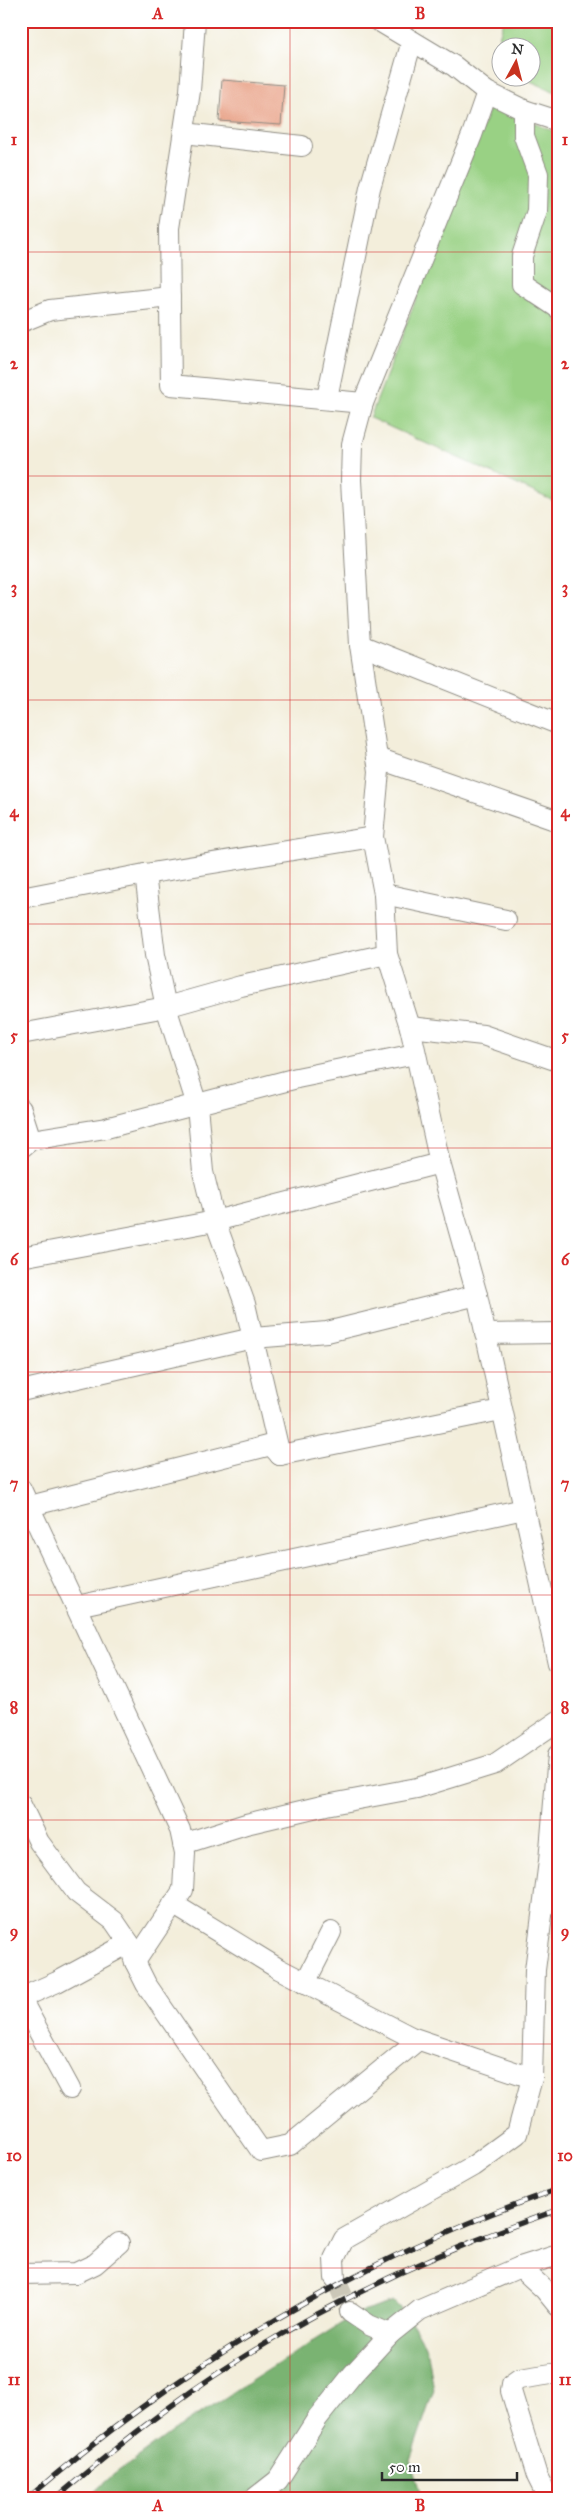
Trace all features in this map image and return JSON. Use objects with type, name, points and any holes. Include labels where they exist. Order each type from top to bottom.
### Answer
[{"type":"street","points":[[194,21],[190,92],[168,228],[172,385],[327,398],[363,403]]},
{"type":"street","points":[[379,21],[454,66],[487,92],[524,110],[558,121]]},
{"type":"street","points":[[327,398],[370,188],[412,41]]},
{"type":"street","points":[[487,92],[472,136],[363,403],[352,444],[351,480],[360,645],[379,771],[373,838],[384,894],[388,954],[410,1027],[440,1163],[477,1295],[558,1663]]},
{"type":"street","points":[[524,110],[524,136],[538,174],[537,211],[522,256],[522,284],[558,308]]},
{"type":"street","points":[[184,133],[302,146]]},
{"type":"street","points":[[21,322],[50,310],[170,297]]},
{"type":"street","points":[[360,645],[558,724]]},
{"type":"street","points":[[377,758],[558,821]]},
{"type":"street","points":[[21,898],[146,874],[373,838]]},
{"type":"street","points":[[146,874],[155,954],[166,1006],[197,1105],[203,1172],[215,1221],[245,1304],[280,1455]]},
{"type":"street","points":[[384,894],[506,920]]},
{"type":"street","points":[[21,1034],[166,1006],[241,986],[388,954]]},
{"type":"street","points":[[410,1027],[483,1034],[558,1061]]},
{"type":"street","points":[[21,1109],[26,1144],[106,1128],[297,1078],[415,1054]]},
{"type":"street","points":[[21,1257],[215,1221],[440,1163]]},
{"type":"street","points":[[21,1391],[149,1360],[253,1338],[326,1332],[477,1295]]},
{"type":"street","points":[[485,1334],[558,1333]]},
{"type":"street","points":[[280,1455],[501,1410]]},
{"type":"street","points":[[135,1962],[183,1890],[185,1853],[180,1830],[26,1497],[271,1445],[280,1455]]},
{"type":"street","points":[[77,1606],[524,1510]]},
{"type":"street","points":[[183,1844],[246,1824],[326,1805],[417,1788],[495,1764],[558,1720]]},
{"type":"street","points":[[335,2278],[334,2259],[344,2239],[473,2166],[518,2134],[532,2078],[535,1970],[552,1891],[558,1755]]},
{"type":"street","points":[[21,1805],[39,1842],[76,1892],[114,1921],[129,1943],[135,1962],[146,1984],[260,2152],[290,2145],[418,2040]]},
{"type":"street","points":[[173,1904],[278,1969],[418,2040],[532,2078]]},
{"type":"street","points":[[305,1983],[331,1932]]},
{"type":"street","points":[[70,2090],[21,1998],[57,1982],[129,1943]]},
{"type":"street","points":[[21,2274],[76,2273],[95,2264],[119,2243]]},
{"type":"street","points":[[255,2498],[278,2480],[317,2419],[353,2374],[390,2334],[420,2310],[520,2267],[558,2255]]},
{"type":"street","points":[[520,2267],[545,2290],[558,2306]]},
{"type":"street","points":[[350,2312],[369,2325],[390,2334]]},
{"type":"street","points":[[548,2498],[537,2476],[510,2390],[512,2384],[519,2379],[558,2372]]},
{"type":"green space","points":[[504,21],[558,21],[558,93],[542,86],[542,38],[499,38]]},
{"type":"green space","points":[[491,105],[558,133],[558,503],[370,418]]},
{"type":"green space","points":[[394,2302],[410,2318],[421,2338],[428,2354],[434,2390],[410,2460],[422,2498],[87,2498],[113,2475],[170,2433],[318,2338],[358,2313]]},
{"type":"building","points":[[222,80],[284,85],[281,125],[219,121]]},
{"type":"tunnel","points":[[335,2278],[350,2312]]},
{"type":"railway","points":[[28,2498],[87,2449],[149,2402],[212,2359],[278,2318],[346,2280],[415,2246],[486,2216],[558,2189]]},
{"type":"railway","points":[[56,2498],[167,2409],[213,2376],[275,2338],[393,2276],[475,2241],[558,2210]]}]
